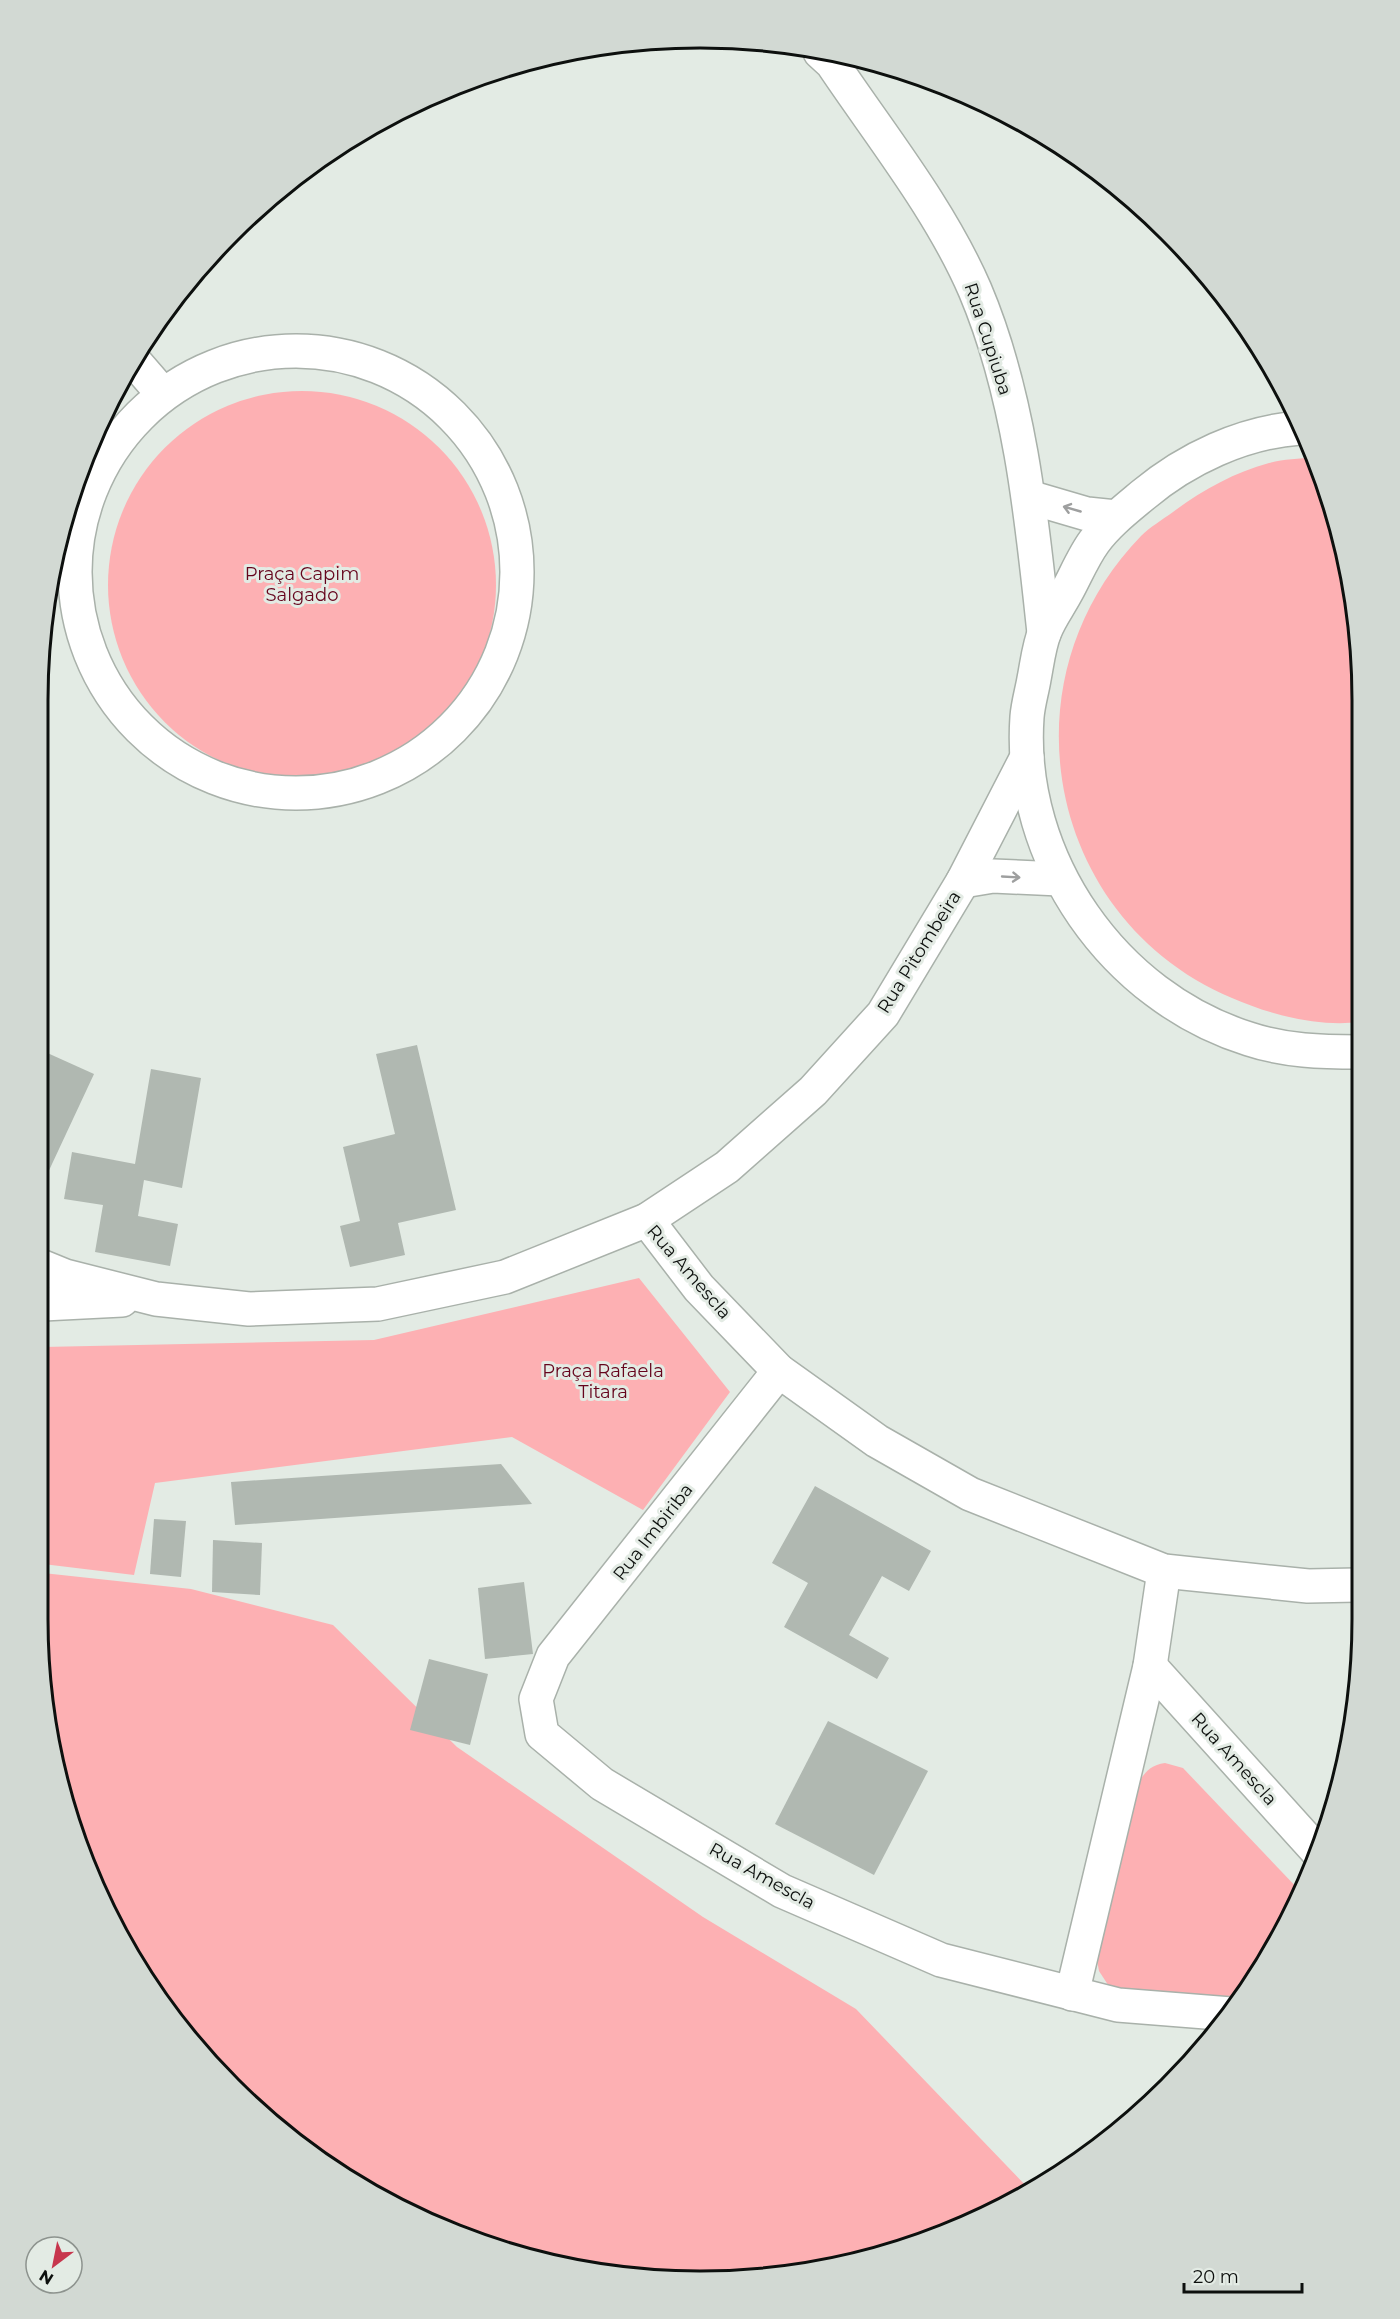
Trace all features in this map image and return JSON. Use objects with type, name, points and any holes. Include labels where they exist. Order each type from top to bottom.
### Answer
[{"type":"street","name":"Rua Cupiuba","points":[[836,63],[936,218],[975,290],[1002,372],[1029,497],[1044,633]]},
{"type":"street","points":[[280,350],[343,355],[402,377],[453,415],[491,466],[513,526],[518,589],[505,650],[474,706],[429,750],[373,780],[312,794],[248,789],[189,766],[138,728],[100,677],[78,617],[73,555],[87,492],[117,437],[162,393],[218,363],[280,350]]},
{"type":"street","points":[[139,367],[162,393]]},
{"type":"street","points":[[1044,633],[1093,543],[1116,517],[1165,477],[1221,447],[1282,429],[1292,428]]},
{"type":"street","points":[[1029,497],[1087,514],[1116,517]]},
{"type":"street","name":"Rua Pitombeira","points":[[647,1220],[727,1167],[813,1091],[883,1014],[963,881],[1027,758],[1027,715],[1044,633]]},
{"type":"street","points":[[1027,758],[1032,799],[1060,879],[1094,932],[1131,971],[1191,1014],[1249,1039],[1312,1052],[1352,1052]]},
{"type":"street","points":[[963,881],[993,876],[1060,879]]},
{"type":"street","name":"Rua Amescla","points":[[48,1269],[65,1276],[156,1299],[249,1309],[378,1304],[505,1277],[647,1220],[699,1288],[779,1371],[877,1441],[970,1494],[1164,1571],[1308,1586],[1352,1585]]},
{"type":"street","name":"Rua Amescla","points":[[48,1304],[156,1299]]},
{"type":"street","name":"Rua Imbiriba","points":[[536,1699],[553,1656],[647,1541],[779,1371]]},
{"type":"street","points":[[1072,1994],[1150,1666],[1164,1571]]},
{"type":"street","name":"Rua Amescla","points":[[1150,1666],[1311,1844]]},
{"type":"street","name":"Rua Amescla","points":[[536,1699],[542,1734],[602,1784],[782,1891],[941,1960],[1118,2005],[1219,2013]]},
{"type":"green space","name":"Praça Capim Salgado","points":[[302,391],[340,394],[376,405],[410,423],[439,448],[464,477],[482,511],[493,547],[496,585],[493,623],[482,659],[464,693],[439,722],[410,747],[376,765],[340,776],[302,779],[264,776],[228,765],[194,747],[165,722],[140,693],[122,659],[111,623],[108,585],[111,547],[122,511],[140,477],[165,448],[194,423],[228,405],[264,394]]},
{"type":"green space","points":[[1305,458],[1330,531],[1346,615],[1351,657],[1352,700],[1352,1022],[1311,1021],[1262,1010],[1232,998],[1169,962],[1120,913],[1085,856],[1064,792],[1059,725],[1070,658],[1097,594],[1141,536],[1152,527],[1219,483],[1256,467]]},
{"type":"green space","name":"Praça Rafaela Titara","points":[[639,1278],[730,1392],[643,1510],[512,1437],[155,1483],[134,1575],[48,1565],[48,1347],[374,1340]]},
{"type":"green space","points":[[48,1574],[191,1589],[333,1625],[457,1747],[703,1917],[856,2009],[1025,2185],[950,2221],[869,2249],[785,2265],[743,2270],[700,2271],[657,2270],[615,2265],[531,2249],[450,2221],[374,2184],[303,2136],[239,2080],[183,2016],[135,1945],[98,1869],[70,1788],[54,1704],[49,1662]]},
{"type":"green space","points":[[1165,1763],[1183,1768],[1295,1885],[1265,1945],[1231,1997],[1112,1991],[1099,1971],[1097,1960],[1139,1782],[1144,1774],[1156,1765]]},
{"type":"building","points":[[417,1045],[456,1210],[398,1223],[405,1255],[350,1267],[340,1226],[360,1221],[343,1147],[395,1134],[376,1054]]},
{"type":"building","points":[[48,1053],[94,1074],[48,1173]]},
{"type":"building","points":[[151,1069],[201,1078],[182,1188],[144,1180],[138,1216],[178,1224],[170,1266],[95,1252],[103,1205],[64,1199],[72,1152],[135,1164]]},
{"type":"building","points":[[501,1464],[532,1504],[235,1525],[231,1482]]},
{"type":"building","points":[[815,1486],[931,1551],[909,1591],[882,1576],[849,1635],[889,1658],[877,1679],[784,1627],[808,1583],[772,1563]]},
{"type":"building","points":[[154,1519],[186,1521],[181,1577],[150,1574]]},
{"type":"building","points":[[213,1540],[262,1543],[260,1595],[212,1592]]},
{"type":"building","points":[[524,1582],[533,1654],[485,1659],[478,1588]]},
{"type":"building","points":[[429,1659],[488,1674],[470,1745],[410,1730]]},
{"type":"building","points":[[828,1721],[928,1771],[874,1875],[775,1824]]}]
